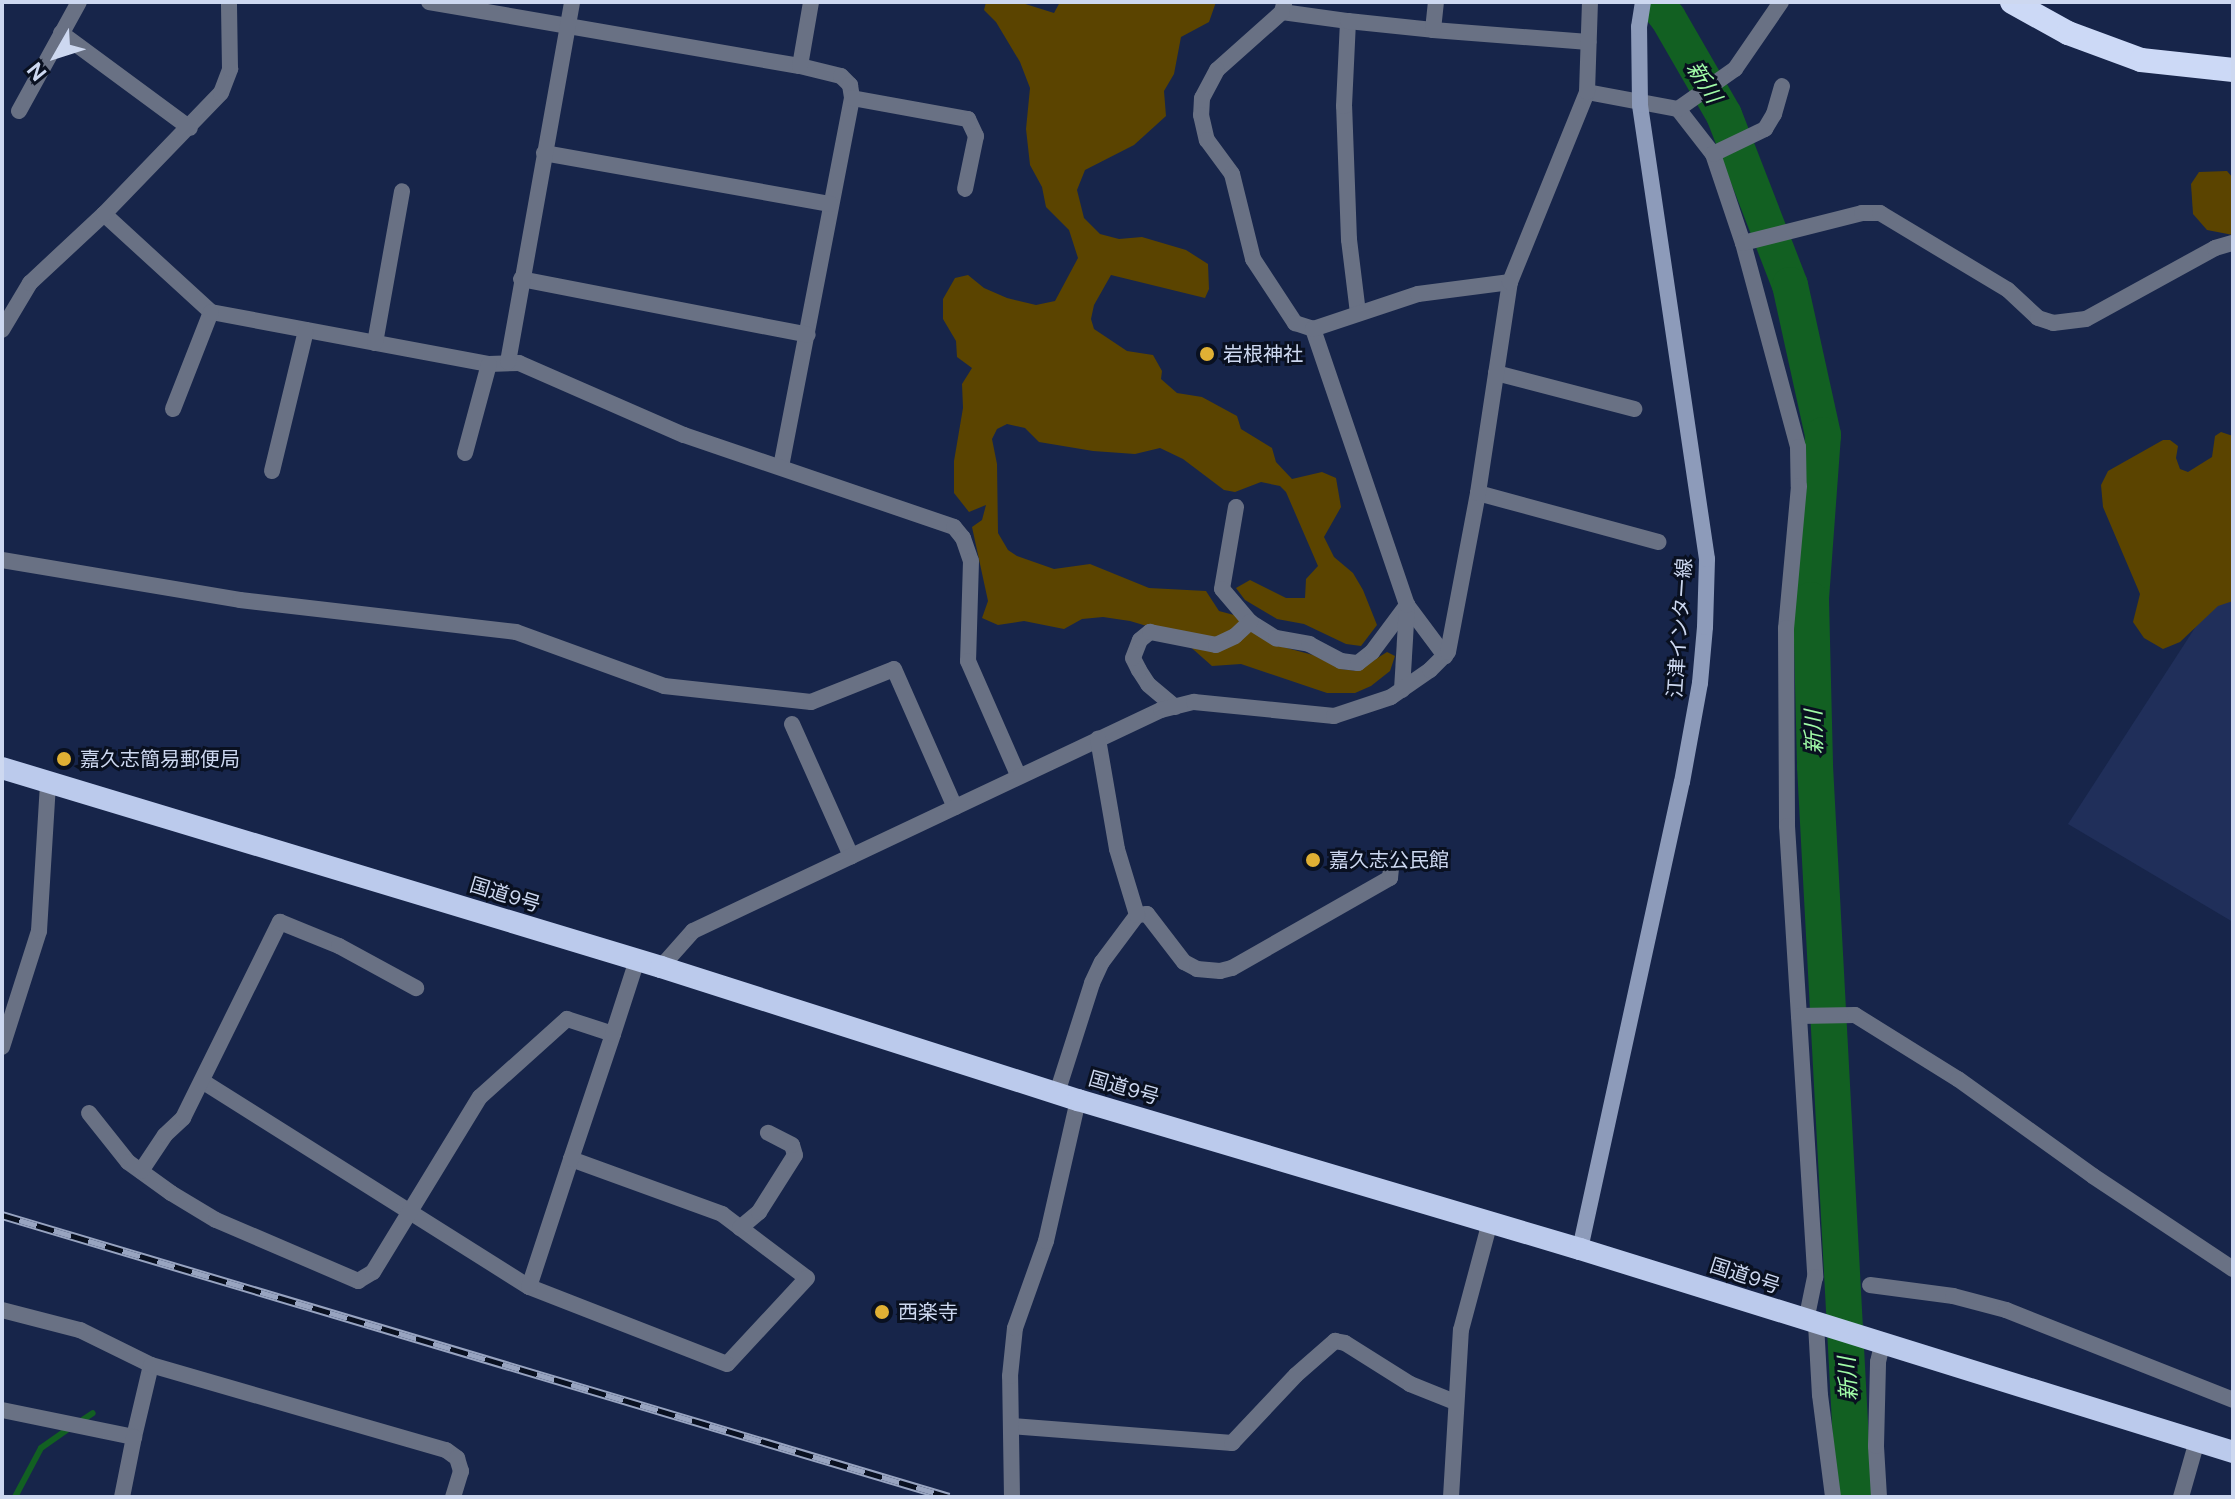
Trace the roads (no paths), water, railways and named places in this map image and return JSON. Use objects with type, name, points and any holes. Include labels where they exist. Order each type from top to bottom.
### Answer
[{"type":"highway","points":[[2012,2],[2099,47],[2141,60],[2233,70]]},
{"type":"highway","name":"国道9号","points":[[2,768],[661,967],[1068,1096],[1580,1249],[2233,1452]]},
{"type":"main road","name":"江津インター線","points":[[1580,1249],[1682,782],[1700,683],[1705,627],[1707,559],[1640,105],[1639,27],[1643,2]]},
{"type":"street","points":[[19,111],[79,2]]},
{"type":"street","points":[[2,330],[30,283],[190,128],[227,83],[229,2]]},
{"type":"street","points":[[429,2],[800,66],[841,76],[850,85],[852,98],[781,467]]},
{"type":"street","points":[[508,362],[572,2]]},
{"type":"street","points":[[800,66],[811,2]]},
{"type":"street","points":[[1433,30],[1436,2]]},
{"type":"street","points":[[661,967],[693,931],[1018,775],[1175,707],[1194,702],[1334,716],[1363,708],[1402,690],[1445,656],[1478,493],[1510,282],[1587,92],[1590,2]]},
{"type":"street","points":[[1587,92],[1640,105],[1684,106],[1716,84],[1744,59],[1781,2]]},
{"type":"street","points":[[1510,282],[1418,294],[1313,329],[1295,323],[1253,259],[1232,174],[1207,140],[1201,115],[1202,98],[1217,70],[1283,7],[1348,21],[1589,42]]},
{"type":"street","points":[[1348,21],[1344,106],[1349,240],[1358,313]]},
{"type":"street","points":[[61,33],[190,128]]},
{"type":"street","points":[[1716,153],[1749,139],[1770,123],[1782,86]]},
{"type":"street","points":[[852,98],[968,119],[976,136],[965,189]]},
{"type":"street","points":[[1684,106],[1716,153],[1747,242],[1798,447],[1799,486],[1786,628],[1786,760],[1804,1016],[1818,1383],[1833,1497]]},
{"type":"street","points":[[544,153],[831,204]]},
{"type":"street","points":[[375,343],[402,191]]},
{"type":"street","points":[[1747,242],[1862,213],[1880,213],[2008,290],[2038,318],[2053,323],[2086,319],[2215,248],[2233,243]]},
{"type":"street","points":[[104,214],[211,312],[489,364],[508,362],[684,435],[943,522],[958,530],[971,561],[968,661],[1018,775]]},
{"type":"street","points":[[521,279],[808,335]]},
{"type":"street","points":[[173,409],[211,312]]},
{"type":"street","points":[[1313,329],[1407,605],[1445,656]]},
{"type":"street","points":[[272,471],[306,330]]},
{"type":"street","points":[[465,453],[489,364]]},
{"type":"street","points":[[1496,373],[1634,409]]},
{"type":"street","points":[[1478,493],[1658,542]]},
{"type":"street","points":[[1236,507],[1222,589],[1250,622],[1276,638],[1309,644],[1341,661],[1358,663],[1372,652],[1407,605]]},
{"type":"street","points":[[2,560],[240,600],[516,632],[664,686],[811,702],[894,669],[955,807]]},
{"type":"street","points":[[1402,690],[1407,605]]},
{"type":"street","points":[[1175,707],[1148,684],[1139,670],[1133,658],[1140,640],[1150,632],[1216,645],[1235,636],[1250,622]]},
{"type":"street","points":[[792,724],[851,856]]},
{"type":"street","points":[[1098,739],[1117,849],[1137,915]]},
{"type":"street","points":[[2,1047],[39,931],[48,783]]},
{"type":"street","points":[[1012,1497],[1015,1328],[1046,1241],[1068,1096],[1092,983],[1102,962],[1137,915],[1147,914],[1184,962],[1197,969],[1220,971],[1232,968],[1390,878],[1392,858]]},
{"type":"street","points":[[141,1171],[165,1135],[183,1118],[280,922],[339,946],[416,988]]},
{"type":"street","points":[[529,1287],[637,960]]},
{"type":"street","points":[[1804,1016],[1848,1013],[1916,1050],[2093,1176],[2233,1269]]},
{"type":"street","points":[[89,1113],[128,1162],[216,1220],[358,1281],[373,1272],[480,1097],[567,1019],[613,1034]]},
{"type":"street","points":[[202,1081],[529,1287],[727,1364],[807,1278],[722,1214],[571,1159]]},
{"type":"street","points":[[740,1228],[759,1212],[795,1155],[792,1145],[768,1133]]},
{"type":"street","points":[[1451,1497],[1461,1330],[1490,1222]]},
{"type":"street","points":[[1870,1285],[1953,1296],[2006,1310],[2233,1400]]},
{"type":"street","points":[[2,1310],[80,1330],[151,1365],[446,1450],[457,1458],[461,1471],[453,1497]]},
{"type":"street","points":[[1011,1426],[1232,1443],[1296,1375],[1335,1341],[1345,1343],[1410,1384],[1455,1402]]},
{"type":"street","points":[[1876,1343],[1879,1497]]},
{"type":"street","points":[[122,1497],[151,1365]]},
{"type":"street","points":[[2,1410],[134,1437]]},
{"type":"street","points":[[2181,1497],[2197,1441]]},
{"type":"waterway","name":"新川","points":[[1655,2],[1668,18],[1724,115],[1790,285],[1823,435],[1811,600],[1815,766],[1854,1497]]},
{"type":"waterway","points":[[81,1421],[93,1413]]},
{"type":"waterway","points":[[15,1497],[41,1448],[71,1427]]},
{"type":"railway","points":[[2,1215],[949,1497]]},
{"type":"place","name":"岩根神社","points":[[1207,354]]},
{"type":"place","name":"嘉久志簡易郵便局","points":[[64,759]]},
{"type":"place","name":"嘉久志公民館","points":[[1313,860]]},
{"type":"place","name":"西楽寺","points":[[882,1312]]}]
